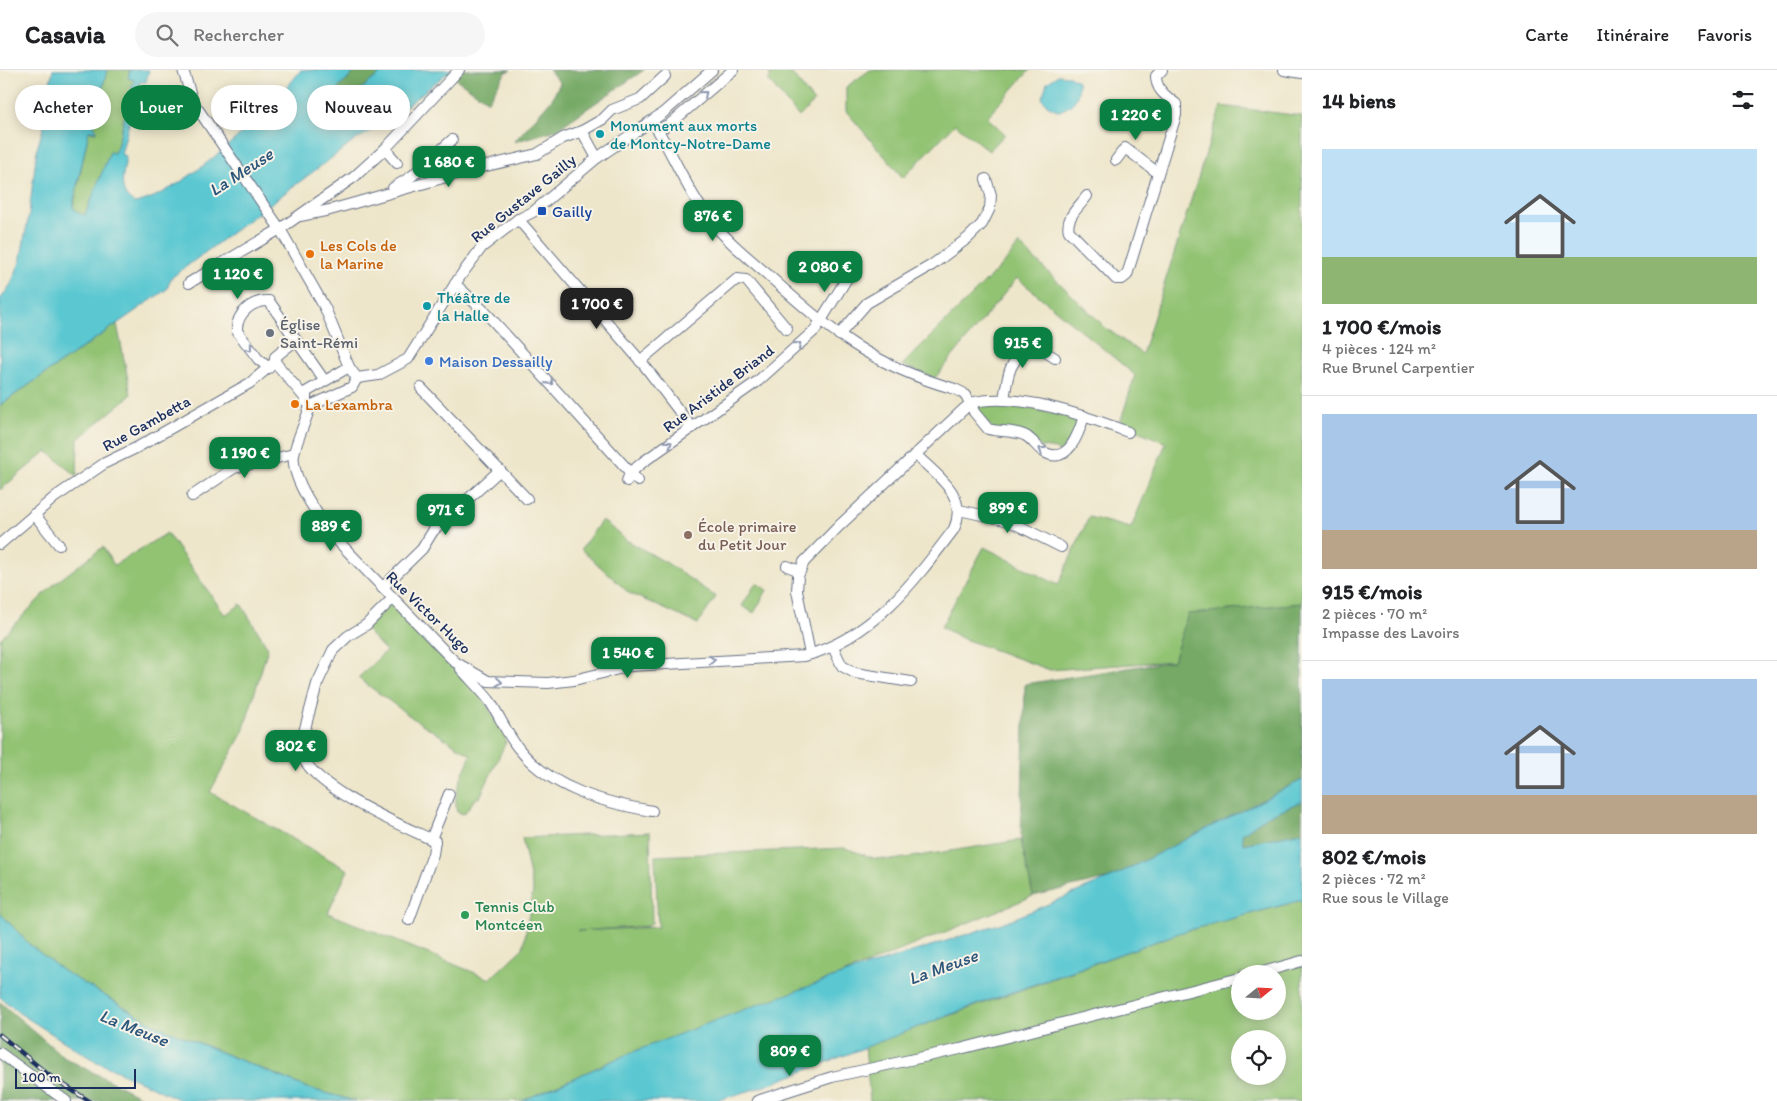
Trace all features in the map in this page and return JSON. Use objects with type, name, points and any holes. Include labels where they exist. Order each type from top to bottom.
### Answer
[{"type":"street","points":[[183,70],[193,102],[277,224],[325,308],[353,373],[352,387],[307,402]]},
{"type":"street","points":[[296,217],[354,177],[385,149],[459,70]]},
{"type":"street","name":"Rue Gustave Gailly","points":[[353,373],[378,375],[408,360],[455,284],[482,247],[518,219],[533,212],[597,158],[652,121],[712,70]]},
{"type":"street","points":[[658,130],[675,119],[733,70]]},
{"type":"street","points":[[1087,196],[1070,218],[1069,232],[1116,279],[1122,279],[1126,275],[1176,108],[1176,104],[1161,92],[1156,84],[1156,76],[1162,70]]},
{"type":"street","points":[[1284,70],[1302,73]]},
{"type":"street","points":[[188,283],[277,224],[296,217],[330,210],[386,193],[537,154],[563,138],[582,131],[604,119],[612,110],[640,99],[665,76]]},
{"type":"street","points":[[652,121],[707,216],[741,251],[820,323],[839,336],[897,370],[955,389],[972,403],[974,412],[988,429],[1026,436],[1045,453],[1053,455],[1064,453],[1078,436],[1084,416]]},
{"type":"street","points":[[582,131],[597,158]]},
{"type":"street","points":[[386,193],[412,176],[452,140]]},
{"type":"street","points":[[1116,160],[1125,148],[1158,173]]},
{"type":"street","points":[[385,149],[397,163]]},
{"type":"street","points":[[839,336],[867,303],[932,265],[968,238],[982,224],[990,208],[991,195],[986,179]]},
{"type":"street","points":[[518,219],[640,360],[692,428]]},
{"type":"street","name":"Rue Aristide Briand","points":[[628,477],[758,381],[820,323],[849,275]]},
{"type":"street","points":[[640,360],[737,279],[746,280],[787,329]]},
{"type":"street","points":[[455,284],[487,314],[628,477],[638,481]]},
{"type":"street","points":[[307,402],[272,365],[258,359],[237,331],[236,326],[249,305],[260,300],[269,301],[324,380]]},
{"type":"street","name":"Rue Gambetta","points":[[0,544],[55,496],[105,463],[136,448],[250,382],[272,365],[275,357],[296,340]]},
{"type":"street","points":[[1004,400],[1008,374],[1014,358],[1031,343],[1055,358]]},
{"type":"street","points":[[192,496],[234,468],[294,454],[307,402],[306,392],[324,380],[353,373]]},
{"type":"street","points":[[420,388],[527,499]]},
{"type":"street","points":[[810,654],[797,591],[800,571],[804,562],[839,526],[972,403],[985,399],[1004,400],[1084,416],[1128,432]]},
{"type":"street","name":"Rue Victor Hugo","points":[[294,454],[297,474],[319,517],[334,537],[455,662],[488,680],[548,682],[574,680],[631,666],[810,654],[833,646],[847,640],[897,600],[954,529],[960,516],[959,510]]},
{"type":"street","points":[[916,454],[954,493],[959,510],[1009,521],[1061,547]]},
{"type":"street","points":[[382,588],[422,549],[433,531],[500,470]]},
{"type":"street","points":[[34,514],[59,545]]},
{"type":"street","points":[[787,566],[800,571]]},
{"type":"street","points":[[392,599],[366,625],[348,636],[333,650],[317,684],[300,747],[300,756],[317,775],[360,806],[435,841],[433,854],[409,920]]},
{"type":"street","points":[[833,646],[842,666],[855,673],[911,682]]},
{"type":"street","points":[[455,662],[489,701],[519,750],[534,764],[552,777],[584,794],[610,804],[652,811]]},
{"type":"street","points":[[431,839],[449,794]]},
{"type":"street","points":[[1286,966],[1302,961]]},
{"type":"street","points":[[757,1101],[832,1077],[960,1049],[1231,980]]},
{"type":"street","points":[[0,1053],[66,1101]]},
{"type":"green space","points":[[107,70],[130,70],[128,78],[134,80],[133,85],[121,85],[121,130],[117,147],[114,154],[110,153],[85,215],[82,215],[73,208],[89,131],[111,130],[111,85],[103,85]]},
{"type":"green space","points":[[356,70],[385,70],[366,85],[340,85]]},
{"type":"green space","points":[[451,70],[511,70],[506,72],[488,101],[447,73]]},
{"type":"green space","points":[[549,70],[644,70],[556,130],[514,142],[552,99],[560,83]]},
{"type":"green space","points":[[767,70],[789,70],[814,102],[799,117],[768,80],[771,77]]},
{"type":"green space","points":[[870,70],[1030,70],[987,117],[1005,134],[989,151],[955,124],[903,178],[846,111],[846,87]]},
{"type":"green space","points":[[1221,106],[1302,116],[1302,603],[1189,614],[1173,661],[1050,670],[964,639],[941,627],[984,547],[1058,585],[1089,517],[1131,528],[1166,443],[1120,423],[1135,375],[1017,278],[935,378],[902,365],[1006,261],[1019,244],[1106,328],[1142,354]]},
{"type":"green space","points":[[117,324],[131,395],[78,439],[77,476],[47,451],[0,490],[0,405]]},
{"type":"green space","points":[[1001,402],[1076,418],[1079,429],[1059,453],[1056,449],[1041,447],[1031,438],[994,430],[978,412],[978,406]]},
{"type":"green space","points":[[602,520],[626,540],[667,563],[716,597],[698,624],[629,593],[581,549]]},
{"type":"green space","points":[[167,533],[225,615],[241,604],[268,648],[243,732],[210,792],[348,870],[328,913],[490,979],[523,948],[533,891],[522,838],[650,832],[652,923],[648,926],[578,931],[658,927],[655,856],[845,848],[873,858],[892,860],[1021,840],[1033,896],[838,976],[630,1053],[522,1101],[355,1101],[308,1088],[153,1024],[63,971],[29,944],[0,913],[0,639],[53,585],[103,547],[114,565]]},
{"type":"green space","points":[[756,583],[767,590],[754,613],[742,606]]},
{"type":"green space","points":[[1302,603],[1302,780],[1110,878],[1033,896],[1021,840],[1025,684],[1173,661],[1188,614]]},
{"type":"green space","points":[[390,605],[483,699],[505,736],[506,742],[480,797],[475,799],[464,814],[457,812],[456,797],[471,755],[414,719],[358,678],[386,651],[365,629]]},
{"type":"green space","points":[[1302,801],[1302,832],[1243,844],[1242,834],[1267,816]]},
{"type":"green space","points":[[1302,900],[1302,1101],[870,1101],[865,1046],[1182,932]]},
{"type":"green space","points":[[0,1002],[65,1058],[149,1101],[0,1101]]},
{"type":"water","points":[[53,70],[107,70],[103,85],[50,85]]},
{"type":"water","points":[[130,70],[149,70],[146,82],[140,82],[139,85],[133,85],[134,80],[128,78]]},
{"type":"water","name":"La Meuse","points":[[301,70],[356,70],[342,85],[307,85],[307,130],[373,130],[357,139],[171,278],[167,289],[0,405],[0,300],[11,284],[20,262],[29,214],[37,149],[43,130],[96,130],[89,131],[74,200],[73,208],[82,215],[85,215],[110,152],[114,153],[117,147],[121,130],[127,130],[121,154],[126,156],[122,182],[123,188],[128,199],[134,203],[154,197],[176,185],[200,168],[245,130],[297,130],[297,85],[289,85]]},
{"type":"water","points":[[385,70],[451,70],[410,103],[410,85],[366,85]]},
{"type":"water","points":[[1058,75],[1069,76],[1078,81],[1078,92],[1075,100],[1072,104],[1059,111],[1047,105],[1042,98],[1047,83]]},
{"type":"water","name":"La Meuse","points":[[1302,780],[1302,801],[1267,816],[1242,834],[1243,844],[1302,832],[1302,900],[1182,932],[965,1009],[765,1086],[715,1101],[522,1101],[630,1053],[740,1011],[838,976],[1008,921],[1110,878]]},
{"type":"water","name":"La Meuse","points":[[0,913],[29,944],[63,971],[153,1024],[307,1088],[355,1101],[183,1101],[95,1061],[19,1013],[0,997]]},
{"type":"railway","points":[[0,1035],[50,1076],[89,1101]]},
{"type":"place","name":"Monument aux morts de Montcy-Notre-Dame","points":[[600,134]]},
{"type":"place","name":"Gailly","points":[[542,211]]},
{"type":"place","name":"Les Cols de la Marine","points":[[310,254]]},
{"type":"place","name":"Théâtre de la Halle","points":[[427,306]]},
{"type":"place","name":"Église Saint-Rémi","points":[[270,333]]},
{"type":"place","name":"Maison Dessailly","points":[[429,361]]},
{"type":"place","name":"La Lexambra","points":[[295,404]]},
{"type":"place","name":"École primaire du Petit Jour","points":[[688,535]]},
{"type":"place","name":"Tennis Club Montcéen","points":[[465,915]]}]
